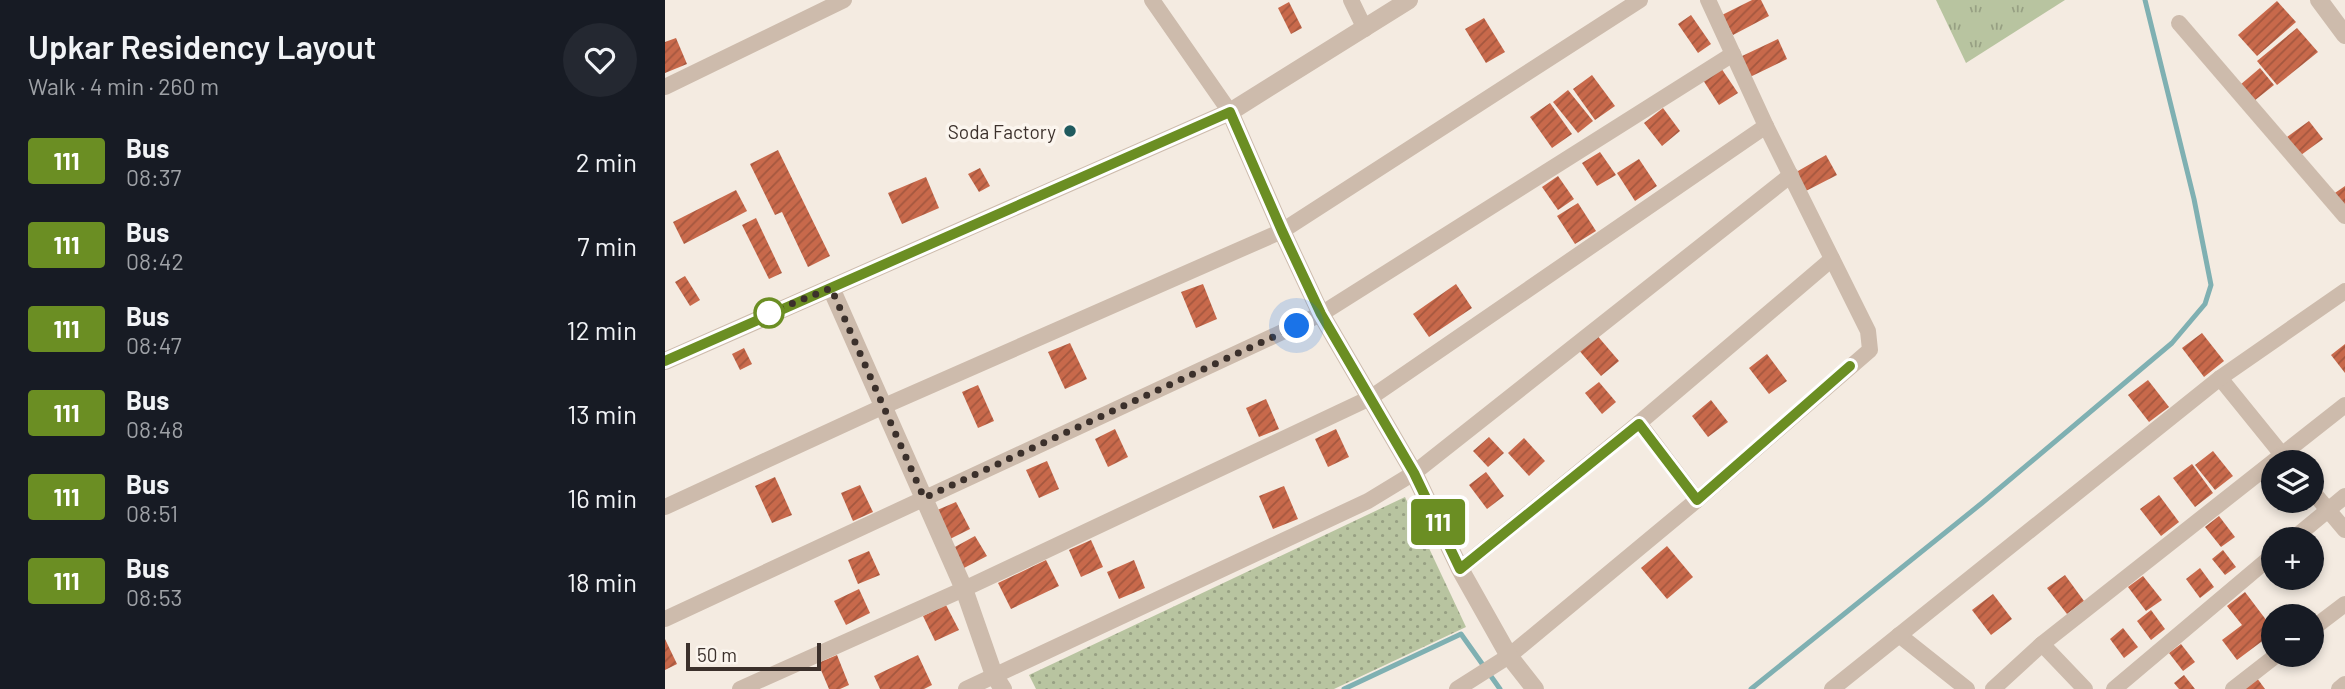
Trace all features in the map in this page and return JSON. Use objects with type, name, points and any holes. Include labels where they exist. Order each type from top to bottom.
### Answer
[{"type":"street","points":[[665,87],[844,0]]},
{"type":"street","points":[[1152,0],[1230,112],[1321,314],[1414,473],[1460,569],[1509,656],[1535,689]]},
{"type":"street","points":[[1351,0],[1365,29]]},
{"type":"street","points":[[665,361],[1230,112],[1409,0]]},
{"type":"street","points":[[665,507],[882,407],[1282,231],[1640,0]]},
{"type":"street","points":[[1457,689],[1509,656],[1697,500],[1870,349],[1868,331],[1766,126],[1708,0]]},
{"type":"street","points":[[2319,0],[2345,35]]},
{"type":"street","points":[[2179,23],[2345,216]]},
{"type":"street","points":[[665,620],[1321,314],[1733,54]]},
{"type":"street","points":[[740,689],[964,589],[1370,398],[1766,126]]},
{"type":"street","points":[[967,689],[998,682],[1368,501],[1414,473],[1791,175]]},
{"type":"street","points":[[1460,569],[1639,424],[1832,259]]},
{"type":"street","points":[[831,288],[964,589],[998,682]]},
{"type":"street","points":[[1832,689],[2220,378],[2345,291]]},
{"type":"street","points":[[2220,378],[2278,450]]},
{"type":"street","points":[[2294,450],[2345,405]]},
{"type":"street","points":[[1639,424],[1697,500]]},
{"type":"street","points":[[1993,689],[2042,644],[2261,476]]},
{"type":"street","points":[[2307,527],[2345,496]]},
{"type":"street","points":[[2324,505],[2345,530]]},
{"type":"street","points":[[2114,689],[2261,565]]},
{"type":"street","points":[[2324,620],[2345,604]]},
{"type":"street","points":[[1899,635],[1967,689]]},
{"type":"street","points":[[2042,644],[2085,689]]},
{"type":"street","points":[[2233,689],[2261,667]]},
{"type":"street","points":[[2339,689],[2345,684]]},
{"type":"green space","points":[[1936,0],[2065,0],[1966,63]]},
{"type":"green space","points":[[1405,497],[1466,627],[1334,689],[1036,689],[1029,675]]},
{"type":"building","points":[[1752,0],[1761,0],[1769,16],[1733,35],[1722,15]]},
{"type":"building","points":[[2277,1],[2296,22],[2257,56],[2238,35]]},
{"type":"building","points":[[1289,2],[1302,28],[1291,34],[1278,8]]},
{"type":"building","points":[[1691,15],[1711,44],[1698,53],[1678,24]]},
{"type":"building","points":[[1484,18],[1505,52],[1486,63],[1465,29]]},
{"type":"building","points":[[2297,28],[2318,52],[2277,85],[2257,61]]},
{"type":"building","points":[[676,38],[687,64],[665,73],[665,42]]},
{"type":"building","points":[[1778,39],[1787,59],[1750,77],[1740,57]]},
{"type":"building","points":[[1721,68],[1738,93],[1719,105],[1703,80]]},
{"type":"building","points":[[2260,68],[2274,85],[2254,101],[2240,85]]},
{"type":"building","points":[[1592,75],[1615,106],[1595,120],[1573,89]]},
{"type":"building","points":[[1568,90],[1593,121],[1578,133],[1553,102]]},
{"type":"building","points":[[1550,103],[1572,134],[1552,148],[1530,117]]},
{"type":"building","points":[[1663,108],[1680,131],[1662,146],[1644,123]]},
{"type":"building","points":[[2309,121],[2323,139],[2301,155],[2287,137]]},
{"type":"building","points":[[778,150],[830,256],[808,267],[782,212],[775,215],[750,164]]},
{"type":"building","points":[[1600,152],[1616,175],[1597,186],[1582,163]]},
{"type":"building","points":[[1826,155],[1837,175],[1802,193],[1791,175]]},
{"type":"building","points":[[1639,159],[1657,186],[1635,201],[1617,173]]},
{"type":"building","points":[[980,168],[990,186],[979,192],[968,174]]},
{"type":"building","points":[[1558,176],[1574,199],[1558,210],[1542,187]]},
{"type":"building","points":[[926,177],[939,208],[902,224],[888,193]]},
{"type":"building","points":[[2345,186],[2345,211],[2332,195]]},
{"type":"building","points":[[736,190],[747,211],[684,244],[673,222]]},
{"type":"building","points":[[1578,203],[1596,231],[1575,244],[1557,216]]},
{"type":"building","points":[[756,218],[782,273],[769,279],[742,225]]},
{"type":"building","points":[[685,276],[700,300],[690,306],[675,282]]},
{"type":"building","points":[[1203,284],[1217,319],[1196,328],[1181,292]]},
{"type":"building","points":[[1456,284],[1472,308],[1429,337],[1413,314]]},
{"type":"building","points":[[1595,333],[1619,361],[1601,376],[1577,348]]},
{"type":"building","points":[[2202,333],[2224,361],[2204,377],[2182,348]]},
{"type":"building","points":[[1070,343],[1087,379],[1065,389],[1048,352]]},
{"type":"building","points":[[2345,344],[2345,373],[2331,355]]},
{"type":"building","points":[[744,348],[752,364],[740,370],[732,354]]},
{"type":"building","points":[[1767,354],[1787,381],[1769,394],[1749,368]]},
{"type":"building","points":[[2148,380],[2169,407],[2149,422],[2128,395]]},
{"type":"building","points":[[1599,382],[1616,402],[1602,414],[1585,393]]},
{"type":"building","points":[[978,385],[994,421],[978,428],[962,392]]},
{"type":"building","points":[[1266,399],[1279,429],[1259,437],[1246,408]]},
{"type":"building","points":[[1711,400],[1728,422],[1708,437],[1692,416]]},
{"type":"building","points":[[1115,429],[1128,457],[1108,467],[1095,439]]},
{"type":"building","points":[[1336,429],[1349,457],[1328,467],[1315,439]]},
{"type":"building","points":[[1489,437],[1504,453],[1488,467],[1473,451]]},
{"type":"building","points":[[1524,438],[1545,461],[1529,476],[1508,453]]},
{"type":"building","points":[[2213,451],[2233,476],[2215,490],[2195,465]]},
{"type":"building","points":[[1047,461],[1059,489],[1039,498],[1026,470]]},
{"type":"building","points":[[2192,464],[2213,493],[2195,507],[2173,478]]},
{"type":"building","points":[[1486,472],[1504,496],[1487,509],[1469,485]]},
{"type":"building","points":[[775,477],[792,515],[772,523],[755,486]]},
{"type":"building","points":[[860,485],[873,512],[853,521],[841,493]]},
{"type":"building","points":[[1284,486],[1298,519],[1273,529],[1259,496]]},
{"type":"building","points":[[2159,495],[2179,522],[2161,536],[2140,509]]},
{"type":"building","points":[[956,502],[970,529],[948,540],[935,511]]},
{"type":"building","points":[[2219,516],[2235,537],[2221,547],[2205,527]]},
{"type":"building","points":[[975,536],[987,556],[964,568],[953,548]]},
{"type":"building","points":[[1091,540],[1103,567],[1081,577],[1069,550]]},
{"type":"building","points":[[1667,546],[1693,577],[1667,599],[1641,568]]},
{"type":"building","points":[[2223,550],[2236,567],[2225,575],[2212,559]]},
{"type":"building","points":[[869,551],[880,575],[858,584],[848,560]]},
{"type":"building","points":[[1046,560],[1059,586],[1011,609],[998,583]]},
{"type":"building","points":[[1134,560],[1145,588],[1119,599],[1107,572]]},
{"type":"building","points":[[2200,568],[2214,587],[2200,598],[2186,579]]},
{"type":"building","points":[[2065,575],[2084,601],[2067,614],[2047,588]]},
{"type":"building","points":[[2143,576],[2162,600],[2146,611],[2128,587]]},
{"type":"building","points":[[859,589],[870,613],[846,625],[834,601]]},
{"type":"building","points":[[2245,592],[2261,613],[2261,642],[2237,660],[2222,640],[2242,625],[2227,606]]},
{"type":"building","points":[[1993,594],[2012,619],[1991,635],[1972,610]]},
{"type":"building","points":[[946,605],[959,630],[935,641],[923,616]]},
{"type":"building","points":[[2151,610],[2165,629],[2151,640],[2137,621]]},
{"type":"building","points":[[2123,628],[2138,647],[2124,658],[2110,639]]},
{"type":"building","points":[[665,639],[677,664],[665,670]]},
{"type":"building","points":[[2181,644],[2195,662],[2183,671],[2169,653]]},
{"type":"building","points":[[837,655],[849,685],[840,689],[829,689],[818,663]]},
{"type":"building","points":[[918,655],[932,685],[924,689],[880,689],[874,676]]},
{"type":"building","points":[[2254,674],[2265,689],[2241,689]]},
{"type":"building","points":[[2184,675],[2195,689],[2179,689],[2174,683]]},
{"type":"waterway","points":[[1751,689],[1982,503],[2172,343],[2205,304],[2211,285],[2194,199],[2145,0]]},
{"type":"waterway","points":[[1344,689],[1461,634],[1500,689]]},
{"type":"bus line","name":"111","points":[[665,361],[1230,112],[1321,314],[1414,473],[1460,569],[1639,424],[1697,500],[1850,366]]},
{"type":"place","name":"Soda Factory","points":[[1070,131]]},
{"type":"route","points":[[769,313],[831,288],[924,498],[1297,326]]}]
